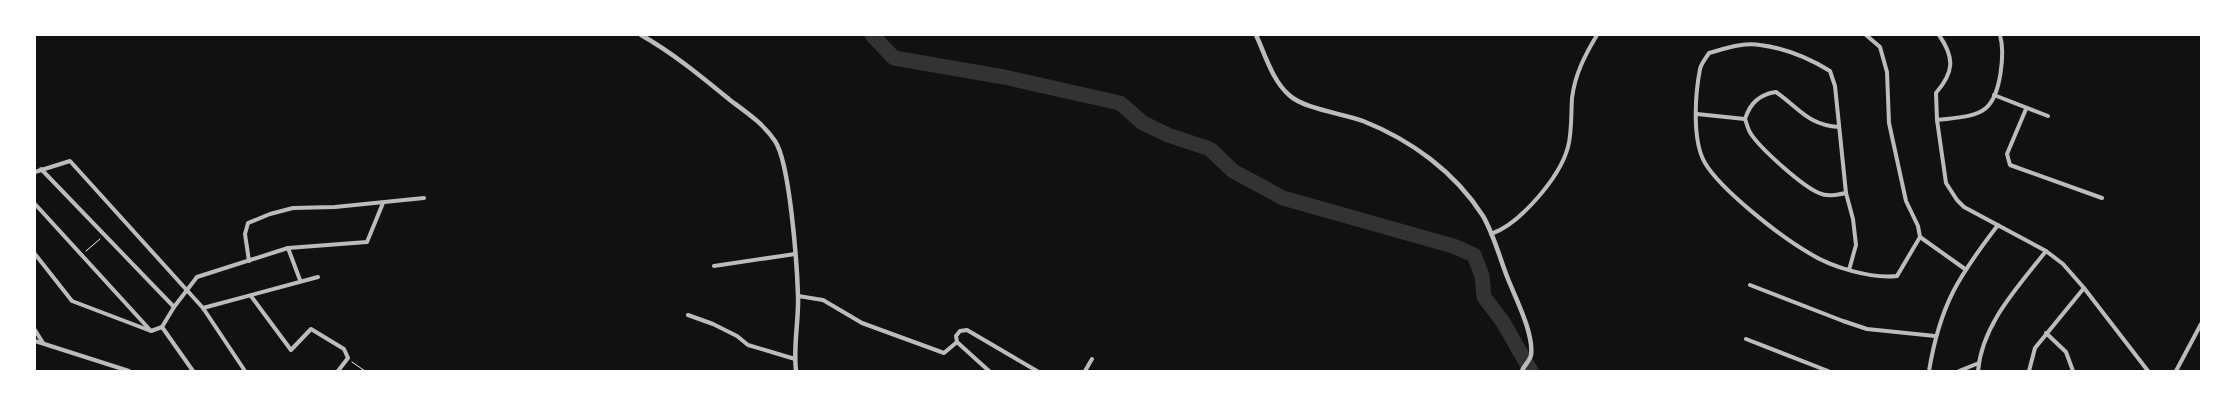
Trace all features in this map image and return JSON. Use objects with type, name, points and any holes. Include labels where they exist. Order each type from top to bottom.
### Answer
[{"type":"street","points":[[641,35],[669,52],[718,90],[757,122],[775,141],[782,158],[795,254],[798,296],[794,359],[796,371]]},
{"type":"street","points":[[1256,35],[1269,66],[1287,94],[1303,105],[1328,110],[1363,122],[1403,140],[1436,163],[1464,191],[1483,216],[1492,234],[1523,319],[1531,347],[1529,361],[1522,370]]},
{"type":"street","points":[[1492,234],[1512,223],[1555,176],[1568,148],[1572,95],[1581,60],[1597,35]]},
{"type":"street","points":[[1849,270],[1856,245],[1853,219],[1846,193],[1835,86],[1830,71],[1810,59],[1759,44],[1709,53],[1700,68],[1696,114],[1697,143],[1705,163],[1717,179],[1744,205],[1810,254],[1849,270],[1884,277],[1897,276],[1920,237],[1918,226],[1906,201],[1889,124],[1888,72],[1880,46],[1866,35]]},
{"type":"street","points":[[1939,35],[1946,45],[1951,70],[1947,81],[1936,93],[1937,120],[1946,183],[1964,207],[2046,251],[2063,264],[2084,288],[2148,371]]},
{"type":"street","points":[[1937,120],[1977,113],[1986,108],[1994,95],[2002,71],[2002,43],[2000,35]]},
{"type":"street","points":[[1839,128],[1825,126],[1804,117],[1776,92],[1762,94],[1756,100],[1745,120],[1750,133],[1759,143],[1783,166],[1819,194],[1832,196],[1846,193]]},
{"type":"street","points":[[1994,95],[2048,116]]},
{"type":"street","points":[[2026,109],[2007,154],[2010,165],[2102,198]]},
{"type":"street","points":[[1696,114],[1745,120]]},
{"type":"street","points":[[35,172],[70,161],[203,308],[245,371]]},
{"type":"street","points":[[41,169],[174,307]]},
{"type":"street","points":[[249,261],[245,234],[248,223],[255,220],[293,208],[383,203],[424,198]]},
{"type":"street","points":[[35,254],[72,302],[151,331],[162,327],[174,307],[197,277],[288,248],[367,242],[383,203]]},
{"type":"street","points":[[35,204],[151,331]]},
{"type":"street","points":[[1929,371],[1935,336],[1943,310],[1964,269],[1998,225]]},
{"type":"street","points":[[1920,237],[1964,269]]},
{"type":"street","points":[[288,248],[300,280]]},
{"type":"street","points":[[1978,371],[1989,331],[2010,296],[2046,251]]},
{"type":"street","points":[[714,266],[795,254]]},
{"type":"street","points":[[203,308],[251,296],[300,280],[318,277]]},
{"type":"street","points":[[1750,285],[1868,329],[1935,336]]},
{"type":"street","points":[[2029,371],[2035,348],[2084,288]]},
{"type":"street","points":[[251,296],[291,350],[311,329],[344,349],[348,358],[338,371]]},
{"type":"street","points":[[798,296],[823,300],[862,323],[944,353],[957,342]]},
{"type":"street","points":[[688,315],[713,324],[737,336],[748,345],[794,359]]},
{"type":"street","points":[[2176,371],[2201,324]]},
{"type":"street","points":[[162,327],[193,371]]},
{"type":"street","points":[[35,330],[43,343]]},
{"type":"street","points":[[989,371],[957,342],[956,336],[960,331],[967,330],[1037,371]]},
{"type":"street","points":[[2046,333],[2066,352],[2073,371]]},
{"type":"street","points":[[1746,339],[1828,371]]},
{"type":"street","points":[[35,341],[129,371]]},
{"type":"street","points":[[1086,371],[1092,359]]},
{"type":"street","points":[[1959,371],[1979,363]]},
{"type":"path","points":[[82,255],[105,235]]},
{"type":"path","points":[[348,358],[365,371]]},
{"type":"waterway","points":[[872,35],[894,58],[1004,77],[1120,103],[1143,123],[1168,135],[1210,149],[1233,171],[1283,198],[1453,246],[1474,255],[1482,276],[1484,297],[1503,322],[1531,371]]}]
